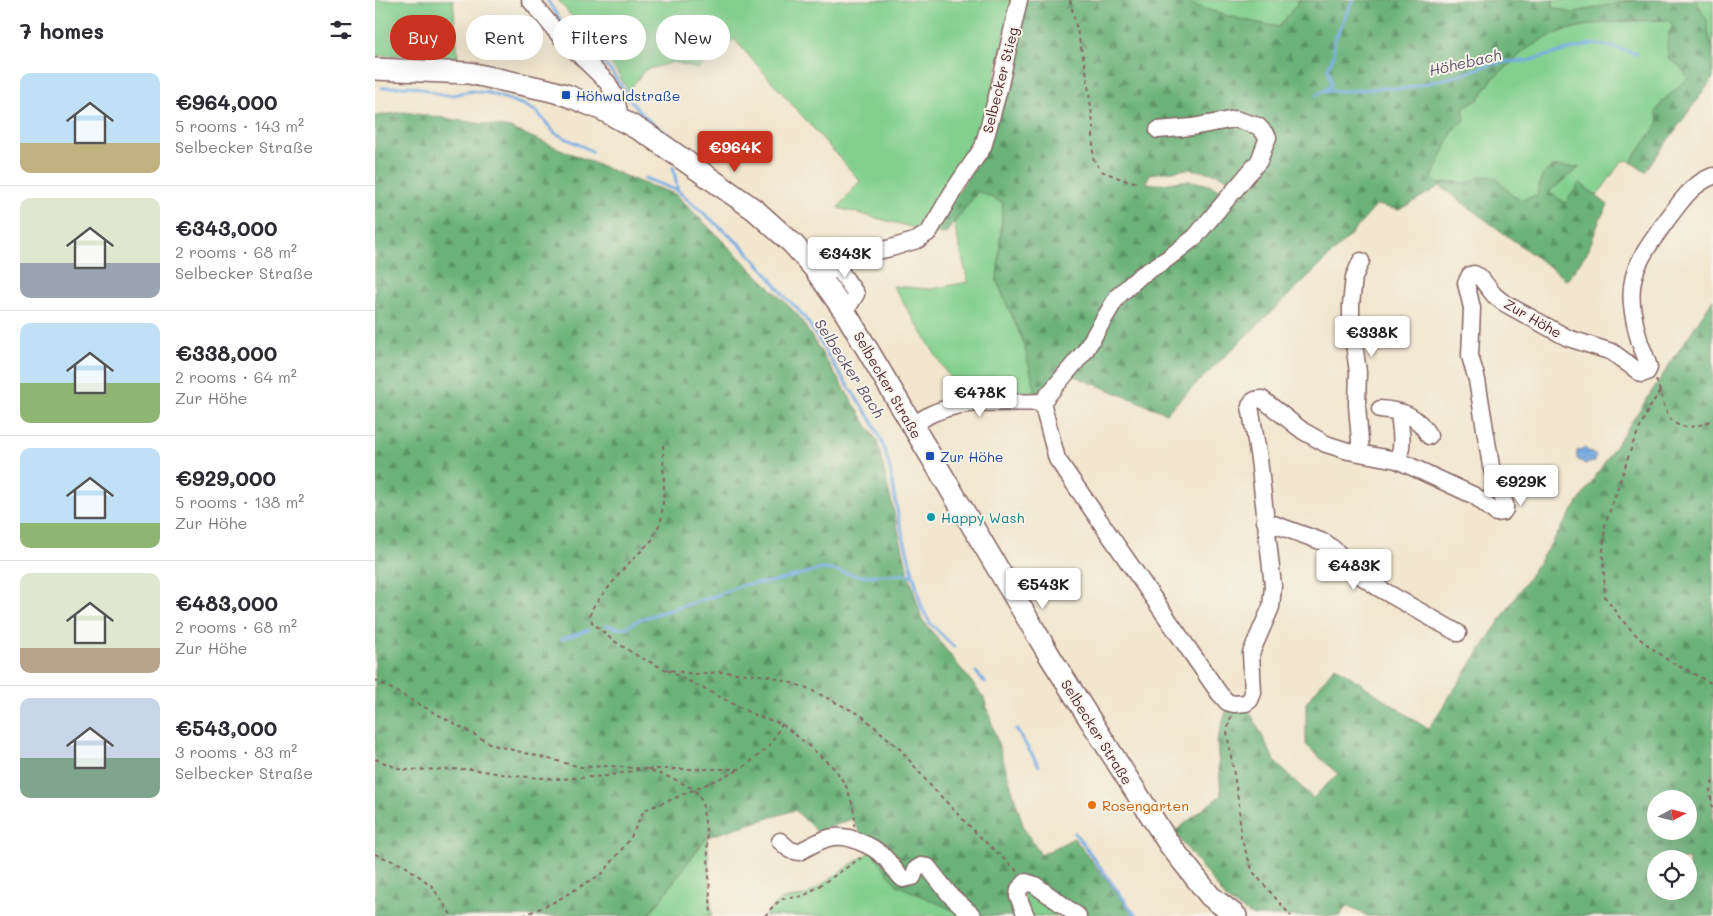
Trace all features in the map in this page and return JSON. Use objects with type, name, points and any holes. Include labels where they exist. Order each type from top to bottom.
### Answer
[{"type":"main road","name":"Selbecker Straße","points":[[375,69],[478,74],[566,95],[603,110],[647,134],[750,206],[824,270],[851,303],[876,362],[912,426],[1051,658],[1169,844],[1193,877],[1211,896],[1236,916]]},
{"type":"street","points":[[530,0],[559,35],[608,83],[616,99],[621,120]]},
{"type":"street","name":"Selbecker Stieg","points":[[824,270],[835,256],[891,248],[917,240],[929,232],[953,191],[983,147],[999,89],[1019,0]]},
{"type":"street","points":[[912,426],[935,412],[965,404],[997,401],[1042,402],[1085,351],[1117,297],[1140,276],[1167,259],[1195,237],[1259,161],[1268,137],[1258,126],[1235,119],[1193,127],[1158,130]]},
{"type":"street","points":[[1647,372],[1649,368],[1648,361],[1641,344],[1632,309],[1631,286],[1634,273],[1643,254],[1694,186],[1713,176]]},
{"type":"street","points":[[1361,261],[1354,277],[1351,323],[1358,372],[1357,405],[1361,453]]},
{"type":"street","name":"Zur Höhe","points":[[1042,402],[1057,459],[1219,693],[1227,702],[1234,704],[1246,703],[1250,700],[1253,693],[1251,653],[1271,607],[1273,586],[1251,402],[1256,399],[1263,399],[1303,431],[1326,444],[1397,460],[1475,496],[1497,513],[1503,512],[1505,504],[1491,466],[1477,380],[1470,356],[1472,308],[1466,283],[1470,275],[1474,274],[1480,278],[1494,295],[1504,303],[1560,334],[1613,352],[1638,373],[1647,372]]},
{"type":"street","points":[[1380,409],[1399,412],[1415,418],[1429,436]]},
{"type":"street","points":[[1397,460],[1402,444],[1399,412]]},
{"type":"street","points":[[1265,521],[1326,543],[1358,574],[1377,587],[1458,633]]},
{"type":"street","points":[[780,841],[790,850],[799,852],[832,837],[852,838],[870,846],[884,856],[895,873],[903,879],[913,877],[921,866],[928,867],[950,895],[973,916]]},
{"type":"street","points":[[1026,916],[1019,896],[1019,889],[1026,882],[1035,885],[1078,916]]},
{"type":"path","points":[[1070,0],[1086,69],[1093,124],[1093,158],[1101,172],[1136,182]]},
{"type":"path","points":[[1647,372],[1657,381],[1670,418],[1676,423],[1687,427],[1702,425],[1713,418]]},
{"type":"path","points":[[1660,392],[1648,410],[1633,443],[1605,525],[1603,552],[1605,597],[1619,618],[1639,639],[1669,661],[1713,684]]},
{"type":"path","points":[[663,445],[664,493],[661,521],[652,540],[613,582],[593,607],[590,615],[593,622],[611,639],[635,655],[686,678],[743,710],[782,724],[836,770],[847,788],[852,802],[855,817],[852,838]]},
{"type":"path","points":[[664,669],[693,674],[724,672],[769,676],[807,688],[861,715],[901,750],[929,784],[972,830],[1017,871],[1026,882]]},
{"type":"path","points":[[375,680],[493,746],[581,767],[741,769]]},
{"type":"path","points":[[523,916],[556,901],[603,873],[630,839],[644,810],[741,769],[768,748],[782,724]]},
{"type":"path","points":[[1227,732],[1239,805],[1241,838],[1253,872],[1291,916]]},
{"type":"path","points":[[375,759],[402,770],[472,769],[513,776],[560,779],[606,776],[646,769],[674,779],[695,790],[702,801],[707,836],[711,916]]},
{"type":"path","points":[[1713,781],[1710,790],[1713,814]]},
{"type":"path","points":[[765,916],[783,899],[805,896],[820,887],[871,850],[870,846]]},
{"type":"path","points":[[375,854],[405,866],[431,885],[452,916]]},
{"type":"green space","points":[[375,0],[453,0],[454,15],[390,15],[390,55],[375,56]]},
{"type":"green space","points":[[558,0],[1012,0],[980,144],[926,231],[838,208],[860,181],[734,39],[730,42],[730,15],[656,15],[656,60],[709,60],[698,69],[674,62],[645,70],[628,91],[608,60],[646,60],[646,15],[571,15]]},
{"type":"green space","points":[[1022,0],[1182,0],[1230,16],[1279,27],[1300,0],[1553,0],[1553,7],[1571,13],[1633,0],[1696,0],[1707,21],[1708,34],[1713,51],[1713,78],[1645,172],[1631,162],[1659,122],[1656,112],[1663,101],[1688,78],[1680,66],[1669,59],[1667,42],[1673,26],[1668,20],[1592,24],[1565,30],[1541,40],[1525,50],[1493,78],[1478,100],[1463,107],[1465,120],[1453,130],[1432,178],[1438,184],[1453,182],[1469,183],[1481,176],[1496,178],[1513,196],[1523,200],[1537,195],[1542,176],[1551,167],[1580,167],[1549,192],[1565,203],[1580,183],[1608,205],[1600,219],[1588,251],[1567,280],[1440,186],[1399,210],[1377,205],[1346,240],[1166,413],[1072,375],[1036,393],[1023,341],[997,282],[1003,203],[978,191],[945,234],[932,232],[985,151]],"holes":[[[1188,169],[1218,174],[1233,182],[1223,191],[1192,181],[1159,184],[1146,182],[1150,174]]]},
{"type":"green space","points":[[1182,0],[1300,0],[1279,27],[1230,16]]},
{"type":"green space","points":[[1553,0],[1633,0],[1571,13],[1553,7]]},
{"type":"green space","points":[[1696,0],[1713,0],[1713,51],[1705,19]]},
{"type":"green space","points":[[1669,20],[1673,26],[1668,34],[1669,59],[1680,66],[1688,78],[1663,101],[1659,122],[1631,162],[1628,160],[1621,162],[1597,196],[1580,183],[1565,203],[1548,192],[1579,167],[1551,167],[1542,176],[1537,195],[1523,200],[1513,196],[1496,178],[1481,176],[1469,183],[1453,182],[1438,184],[1432,178],[1453,130],[1465,120],[1463,107],[1478,100],[1493,78],[1525,50],[1541,40],[1565,30],[1592,24]]},
{"type":"green space","points":[[456,34],[458,57],[456,57]]},
{"type":"green space","points":[[404,112],[510,128],[637,181],[675,194],[798,315],[877,441],[908,571],[922,619],[984,698],[1024,828],[1041,855],[1074,838],[1135,916],[1086,916],[1020,881],[1020,916],[966,916],[897,885],[871,851],[852,819],[817,832],[795,810],[707,837],[648,916],[375,916],[375,116]]},
{"type":"green space","points":[[978,191],[1003,203],[997,282],[1023,341],[1036,393],[1023,391],[964,401],[893,286],[931,289],[968,282],[954,223]]},
{"type":"green space","points":[[1713,299],[1713,916],[1368,916],[1346,906],[1340,916],[1254,916],[1229,902],[1174,832],[1221,795],[1217,741],[1227,709],[1248,708],[1276,763],[1313,798],[1338,774],[1306,745],[1306,703],[1335,666],[1428,729]]},
{"type":"green space","points":[[707,837],[712,916],[648,916]]},
{"type":"green space","points":[[871,851],[966,916],[765,916],[774,905],[783,899],[805,896]]},
{"type":"green space","points":[[1029,889],[1073,916],[1029,916],[1023,893]]},
{"type":"water","points":[[1584,448],[1596,456],[1595,462],[1585,464],[1577,459],[1577,451]]},
{"type":"waterway","name":"Selbecker Bach","points":[[547,0],[562,22],[611,71],[634,105],[646,118],[671,137]]},
{"type":"waterway","points":[[1317,95],[1330,87],[1331,82],[1328,68],[1334,55],[1334,41],[1353,0]]},
{"type":"waterway","name":"Höhebach","points":[[1325,91],[1383,88],[1403,89],[1452,77],[1489,65],[1503,62],[1527,61],[1591,44],[1613,47],[1637,54]]},
{"type":"waterway","points":[[382,88],[410,86],[441,95],[453,95],[471,91],[489,93],[524,105],[537,112],[555,133],[592,151]]},
{"type":"waterway","name":"Selbecker Bach","points":[[673,167],[678,191],[743,247],[785,297],[797,308],[871,419],[882,442],[889,465],[899,520],[922,608],[930,623],[954,647]]},
{"type":"waterway","points":[[645,178],[678,191]]},
{"type":"waterway","points":[[606,625],[618,628],[627,627],[640,619],[712,597],[743,585],[776,581],[821,569],[860,576],[907,574],[914,576]]},
{"type":"waterway","points":[[562,639],[588,630]]},
{"type":"waterway","name":"Selbecker Bach","points":[[976,672],[985,682]]},
{"type":"waterway","name":"Selbecker Bach","points":[[1016,729],[1039,766]]},
{"type":"waterway","name":"Selbecker Bach","points":[[1075,833],[1136,916]]},
{"type":"place","name":"Höhwaldstraße","points":[[566,95]]},
{"type":"place","name":"Zur Höhe","points":[[930,456]]},
{"type":"place","name":"Happy Wash","points":[[931,517]]},
{"type":"place","name":"Rosengarten","points":[[1092,805]]}]
